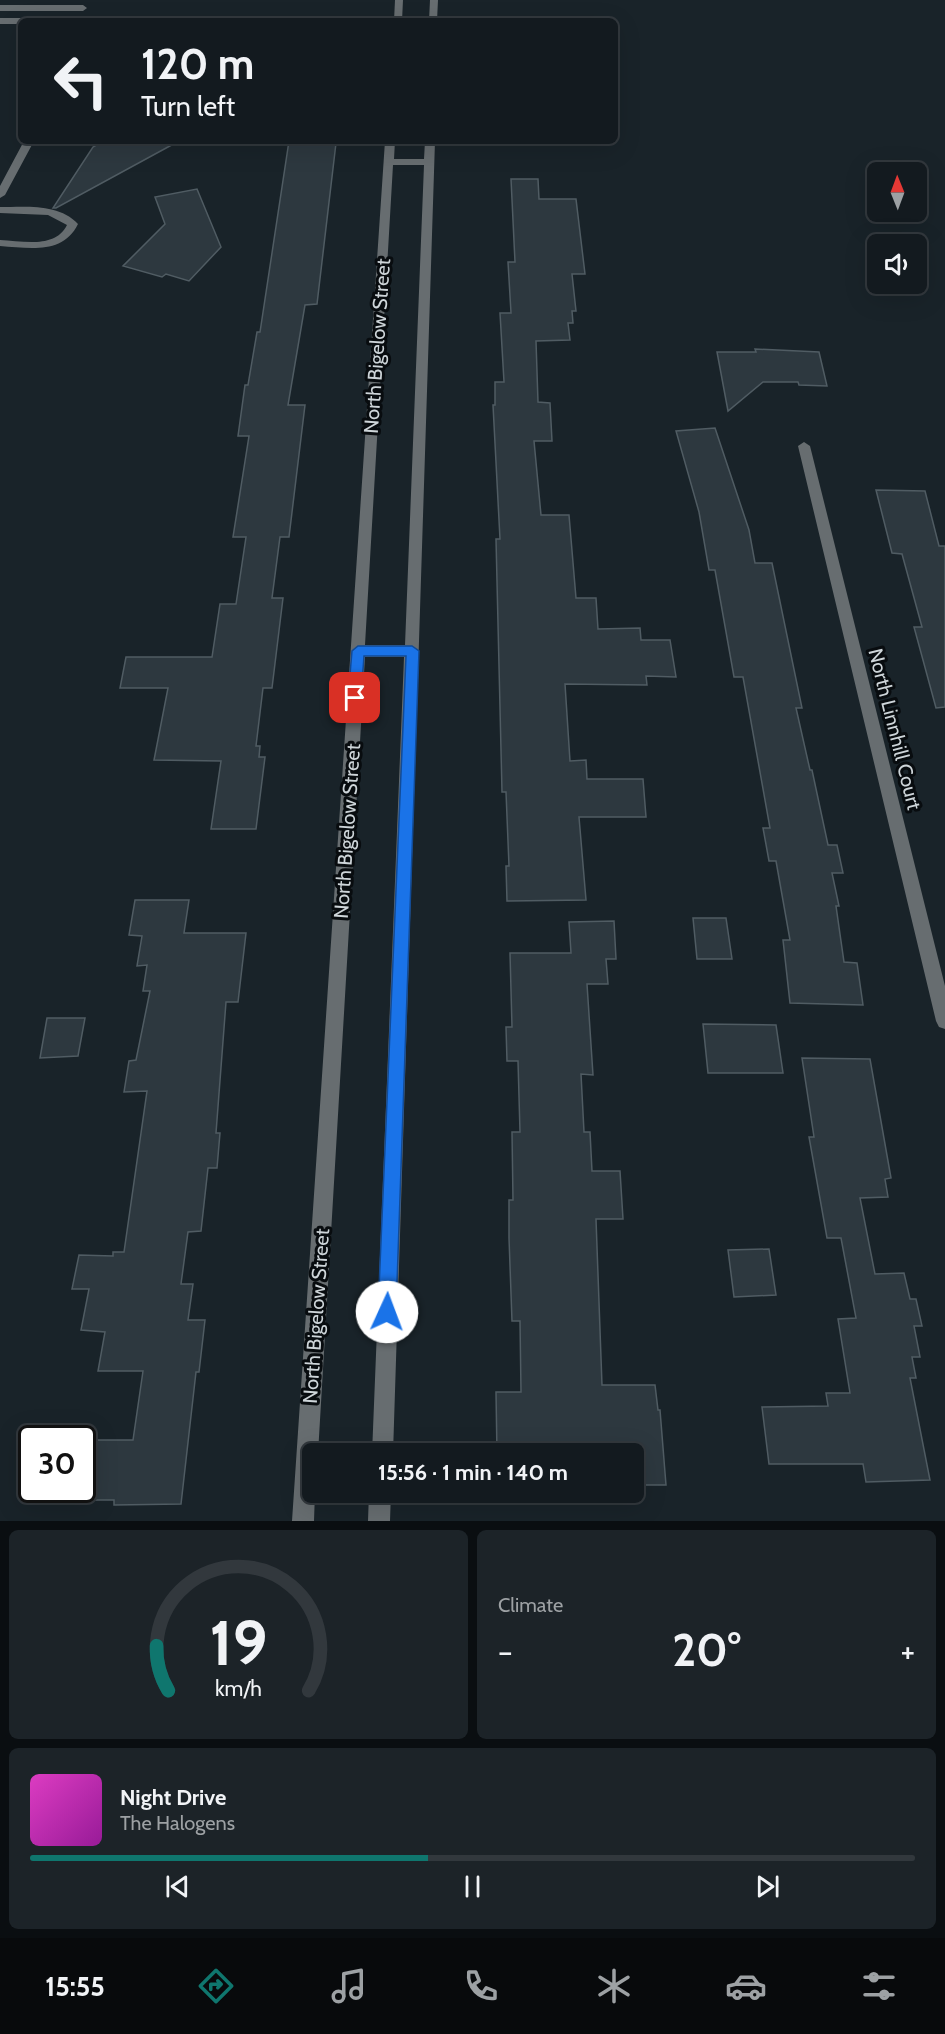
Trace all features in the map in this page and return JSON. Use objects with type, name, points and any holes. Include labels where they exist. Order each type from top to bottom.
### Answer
[{"type":"street","points":[[398,18],[399,0]]},
{"type":"street","points":[[433,18],[434,0]]},
{"type":"street","points":[[0,8],[84,4]]},
{"type":"street","points":[[0,21],[18,21]]},
{"type":"street","points":[[0,195],[28,144]]},
{"type":"street","name":"North Bigelow Street","points":[[303,1521],[390,144]]},
{"type":"street","points":[[382,1443],[430,144]]},
{"type":"street","points":[[389,162],[430,162]]},
{"type":"street","points":[[0,174],[13,174]]},
{"type":"street","points":[[0,210],[49,213],[69,220],[73,224],[68,236],[58,242],[0,243]]},
{"type":"street","name":"North Linnhill Court","points":[[804,446],[945,1021]]},
{"type":"street","points":[[358,651],[412,651]]},
{"type":"street","points":[[379,1521],[380,1503]]},
{"type":"building","points":[[98,144],[173,144],[53,208],[93,147]]},
{"type":"building","points":[[289,144],[336,144],[317,304],[305,305],[288,405],[305,405],[289,537],[280,537],[272,598],[283,598],[272,688],[263,688],[256,746],[260,746],[259,757],[265,757],[256,829],[211,829],[221,761],[154,760],[168,688],[120,688],[126,657],[212,657],[220,604],[236,604],[246,537],[233,537],[249,436],[238,436],[245,385],[248,385],[257,332],[260,332]]},
{"type":"building","points":[[511,179],[538,179],[539,199],[576,199],[585,274],[572,274],[576,311],[572,311],[573,323],[568,323],[570,340],[536,341],[538,402],[550,403],[552,441],[534,441],[541,515],[569,515],[576,598],[596,598],[598,629],[640,628],[641,640],[670,640],[676,677],[646,676],[647,685],[565,684],[570,761],[586,760],[587,779],[643,779],[646,817],[579,817],[586,900],[507,901],[506,866],[509,866],[506,792],[502,792],[496,539],[500,539],[493,405],[495,405],[495,382],[504,382],[500,313],[511,313],[508,262],[515,262]]},
{"type":"building","points":[[197,189],[221,247],[189,281],[166,274],[162,277],[123,266],[165,224],[155,197]]},
{"type":"building","points":[[755,349],[819,352],[827,386],[799,385],[798,382],[763,382],[728,411],[717,352],[756,352]]},
{"type":"building","points":[[715,428],[749,530],[755,563],[772,563],[802,708],[796,708],[810,770],[812,770],[828,845],[837,845],[843,873],[832,873],[839,906],[836,906],[844,962],[857,963],[863,1005],[790,1003],[783,940],[790,940],[776,861],[769,861],[763,828],[770,828],[743,677],[734,677],[715,570],[709,570],[699,512],[676,431]]},
{"type":"building","points":[[876,490],[925,491],[939,546],[945,546],[945,707],[936,708],[914,627],[922,627],[902,554],[892,553]]},
{"type":"building","points":[[135,900],[189,900],[184,933],[246,933],[238,1002],[226,1002],[216,1133],[220,1133],[217,1168],[208,1168],[201,1231],[188,1232],[181,1284],[193,1284],[188,1320],[205,1320],[199,1372],[196,1372],[181,1504],[114,1505],[114,1500],[96,1500],[96,1440],[133,1440],[143,1371],[98,1371],[105,1332],[81,1330],[89,1289],[72,1289],[79,1255],[113,1256],[113,1252],[124,1252],[147,1091],[124,1092],[129,1061],[136,1060],[150,991],[143,991],[147,965],[137,966],[142,936],[129,935]]},
{"type":"building","points":[[693,918],[726,918],[732,959],[697,959]]},
{"type":"building","points":[[614,921],[616,959],[606,959],[608,984],[587,984],[593,1075],[581,1074],[584,1132],[590,1132],[592,1171],[620,1171],[623,1219],[596,1219],[602,1385],[655,1385],[658,1410],[660,1410],[666,1485],[644,1485],[644,1443],[497,1443],[496,1392],[521,1392],[520,1321],[512,1321],[509,1238],[509,1200],[513,1200],[512,1132],[520,1132],[518,1061],[507,1061],[506,1027],[512,1027],[510,953],[571,953],[569,922]]},
{"type":"building","points":[[47,1018],[85,1018],[78,1056],[40,1058]]},
{"type":"building","points":[[703,1024],[776,1025],[783,1073],[708,1073]]},
{"type":"building","points":[[802,1058],[870,1059],[891,1178],[885,1179],[888,1197],[860,1198],[875,1274],[904,1273],[910,1299],[916,1299],[922,1326],[914,1326],[920,1357],[912,1357],[916,1378],[910,1378],[930,1480],[866,1482],[863,1464],[769,1464],[762,1407],[828,1406],[826,1393],[850,1393],[838,1319],[856,1318],[841,1238],[827,1238],[809,1137],[814,1137]]},
{"type":"building","points":[[769,1249],[776,1295],[734,1297],[728,1250]]},
{"type":"route","points":[[355,698],[358,651],[412,651],[387,1312]]}]
